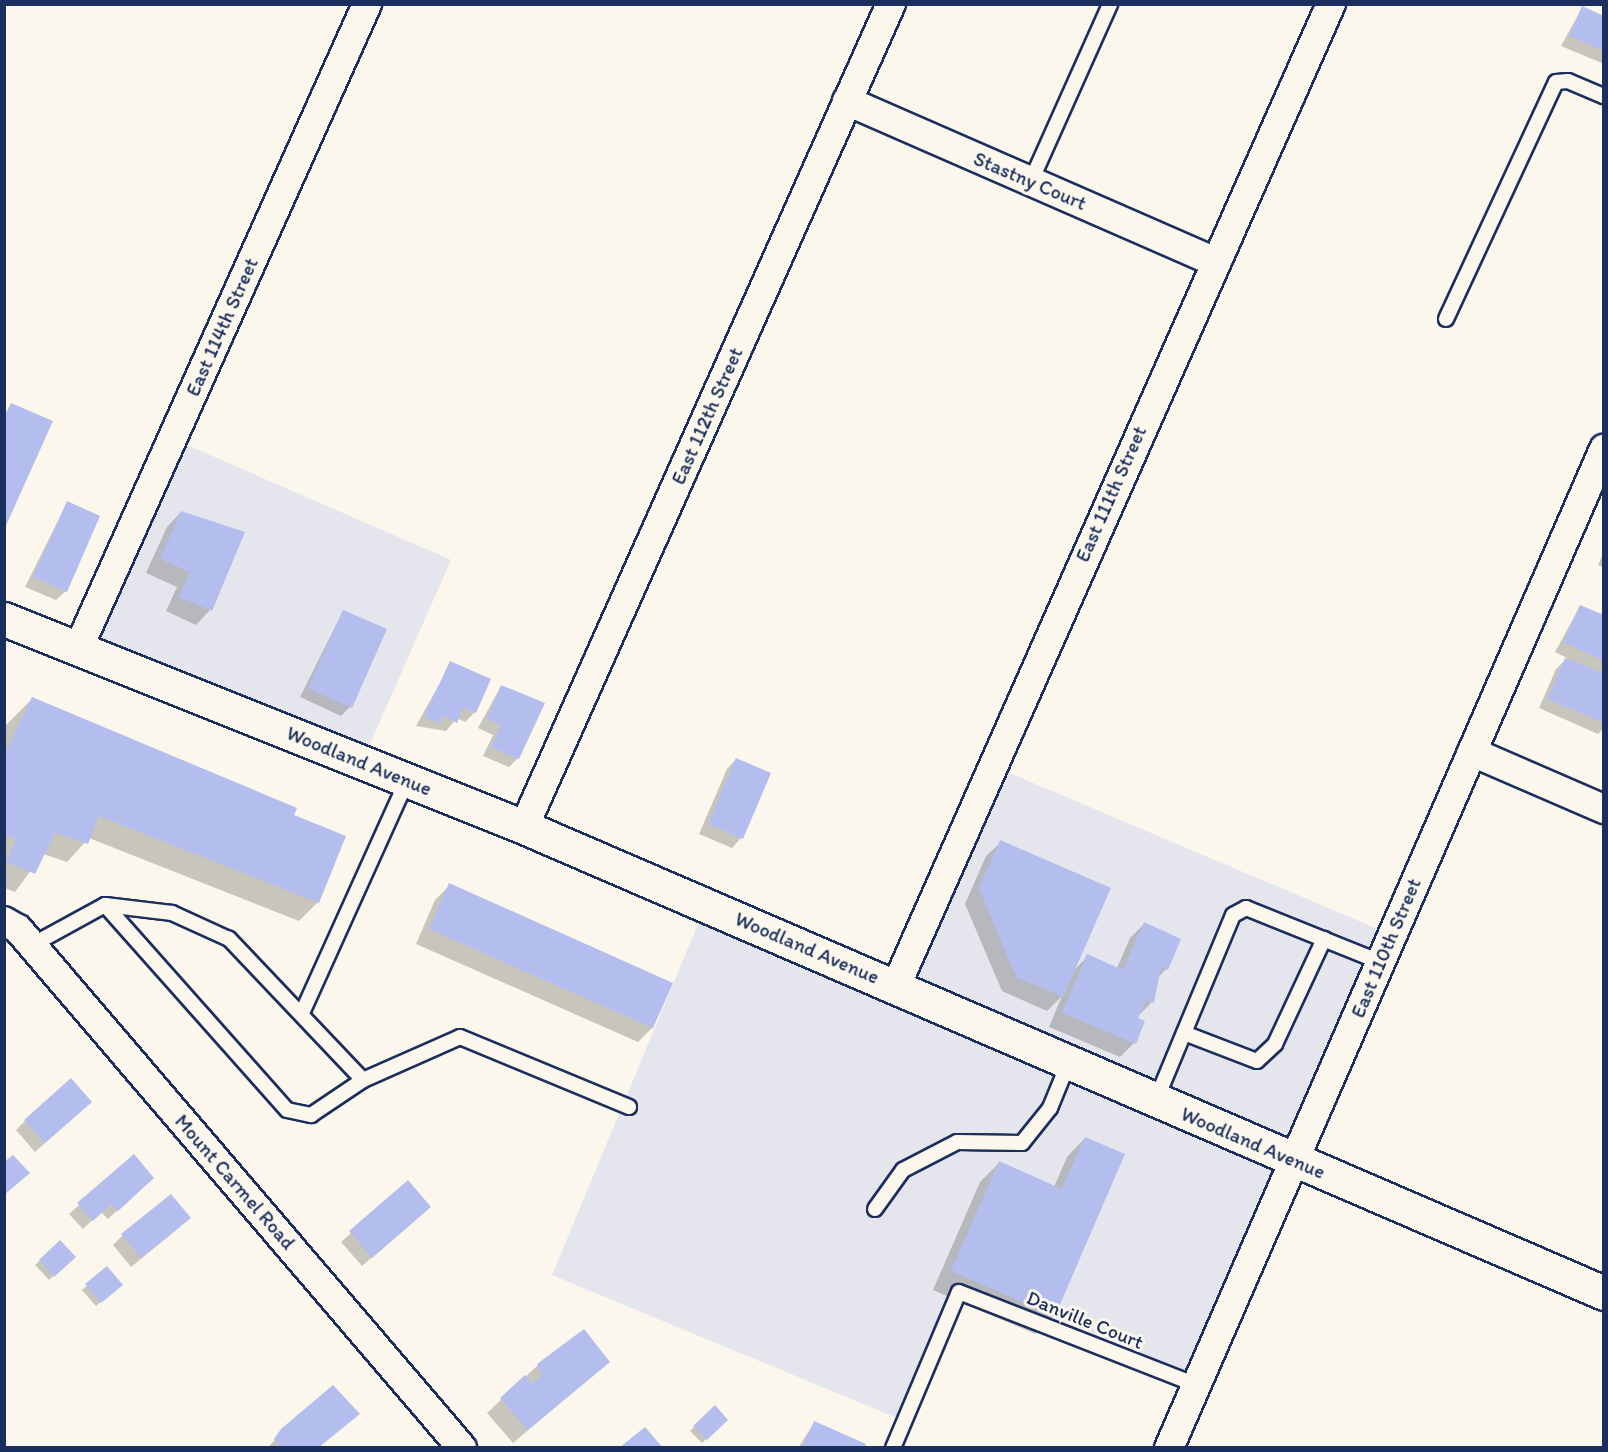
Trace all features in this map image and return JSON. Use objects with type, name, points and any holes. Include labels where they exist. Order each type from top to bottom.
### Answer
[{"type":"main road","name":"Woodland Avenue","points":[[4,619],[524,827],[896,986],[1155,1102],[1604,1293]]},
{"type":"street","name":"East 114th Street","points":[[78,649],[367,4]]},
{"type":"street","name":"East 112th Street","points":[[524,827],[891,4]]},
{"type":"street","name":"East 111th Street","points":[[896,986],[1213,261],[1331,4]]},
{"type":"street","name":"Stastny Court","points":[[847,101],[1213,261]]},
{"type":"street","name":"East 110th Street","points":[[1169,1448],[1604,448]]},
{"type":"street","points":[[1472,752],[1604,809]]},
{"type":"street","name":"Mount Carmel Road","points":[[4,921],[32,945],[462,1448]]},
{"type":"lane","points":[[1031,182],[1110,4]]},
{"type":"lane","points":[[1446,319],[1556,82],[1568,81],[1604,96]]},
{"type":"lane","points":[[302,1013],[407,780]]},
{"type":"lane","points":[[105,905],[286,1110],[311,1115],[363,1080],[460,1037],[629,1107]]},
{"type":"lane","points":[[32,945],[105,905],[172,913],[229,939],[302,1013],[363,1080]]},
{"type":"lane","points":[[1155,1102],[1233,915],[1246,908],[1380,962]]},
{"type":"lane","points":[[1184,1033],[1257,1060],[1275,1044],[1324,939]]},
{"type":"lane","points":[[875,1209],[903,1170],[957,1142],[1022,1143],[1050,1108],[1068,1064]]},
{"type":"lane","name":"Danville Court","points":[[893,1448],[959,1292],[1196,1386]]},
{"type":"shaded area","points":[[171,438],[451,560],[362,762],[78,649]]},
{"type":"shaded area","points":[[993,766],[1392,935],[1196,1385],[959,1292],[904,1421],[552,1275],[706,905],[896,986]]},
{"type":"building","points":[[1582,6],[1604,16],[1604,51],[1569,36]]},
{"type":"building","points":[[11,403],[53,421],[4,530],[4,417]]},
{"type":"building","points":[[67,501],[100,516],[67,592],[33,577]]},
{"type":"building","points":[[181,511],[245,532],[212,611],[179,597],[190,572],[160,559]]},
{"type":"building","points":[[1580,605],[1604,615],[1604,661],[1563,642]]},
{"type":"building","points":[[343,610],[387,629],[352,708],[308,688]]},
{"type":"building","points":[[1565,658],[1604,674],[1604,723],[1547,699]]},
{"type":"building","points":[[450,661],[491,679],[476,713],[463,708],[457,723],[443,716],[440,723],[424,717]]},
{"type":"building","points":[[501,685],[545,703],[519,759],[491,747],[501,725],[487,719]]},
{"type":"building","points":[[32,697],[297,808],[294,815],[346,836],[319,903],[99,816],[88,844],[55,833],[35,874],[6,862],[16,839],[5,835],[5,753]]},
{"type":"building","points":[[736,758],[771,773],[743,839],[708,824]]},
{"type":"building","points":[[1000,840],[1111,888],[1063,997],[1016,977],[979,888]]},
{"type":"building","points":[[449,883],[673,983],[653,1028],[429,929]]},
{"type":"building","points":[[1144,922],[1181,939],[1168,970],[1161,967],[1154,1003],[1146,1000],[1138,1018],[1145,1021],[1136,1044],[1062,1013],[1087,954],[1123,970]]},
{"type":"building","points":[[71,1078],[92,1102],[45,1143],[24,1120]]},
{"type":"building","points":[[1085,1137],[1125,1154],[1055,1316],[951,1271],[999,1161],[1062,1189]]},
{"type":"building","points":[[134,1154],[154,1178],[118,1211],[111,1204],[93,1221],[77,1203]]},
{"type":"building","points":[[13,1155],[30,1173],[4,1195],[4,1162]]},
{"type":"building","points":[[408,1180],[431,1207],[372,1258],[349,1231]]},
{"type":"building","points":[[171,1194],[191,1218],[141,1258],[121,1234]]},
{"type":"building","points":[[60,1240],[76,1257],[54,1277],[39,1260]]},
{"type":"building","points":[[107,1266],[123,1285],[101,1303],[85,1284]]},
{"type":"building","points":[[584,1329],[610,1362],[528,1430],[500,1398],[525,1375],[532,1384],[542,1375],[537,1364]]},
{"type":"building","points":[[333,1385],[360,1414],[318,1448],[282,1448],[274,1439],[281,1429]]},
{"type":"building","points":[[715,1405],[728,1420],[707,1440],[693,1426]]},
{"type":"building","points":[[814,1421],[866,1444],[864,1448],[802,1448]]},
{"type":"building","points":[[645,1427],[663,1448],[619,1448]]}]
